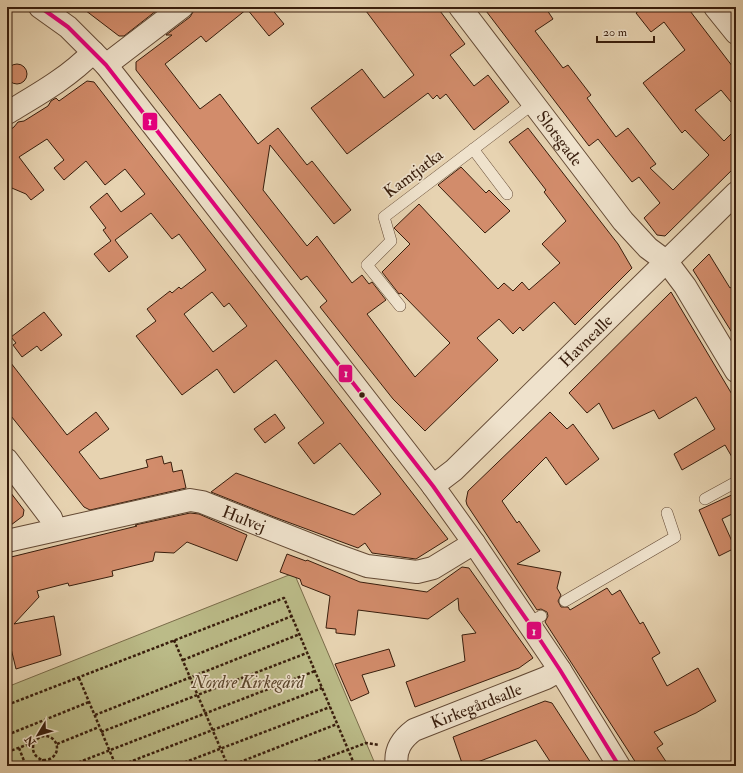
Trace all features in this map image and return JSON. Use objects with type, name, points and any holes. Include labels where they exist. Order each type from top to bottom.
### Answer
[{"type":"street","points":[[40,7],[68,27],[100,58],[433,486],[474,543],[535,620],[560,670],[619,766]]},
{"type":"street","points":[[8,112],[76,68],[100,58],[182,7]]},
{"type":"street","name":"Slotsgade","points":[[460,7],[623,221],[648,248],[667,262],[685,286],[736,371]]},
{"type":"street","points":[[715,7],[736,33]]},
{"type":"street","name":"Havnealle","points":[[433,486],[454,470],[736,193]]},
{"type":"street","points":[[7,460],[51,518],[54,530]]},
{"type":"street","name":"Hulvej","points":[[7,541],[190,500],[202,502],[366,566],[417,572],[433,568],[474,543]]},
{"type":"street","name":"Kirkegårdsalle","points":[[398,757],[404,737],[414,730],[546,678],[560,670]]},
{"type":"lane","name":"Kamtjatka","points":[[400,306],[367,265],[391,241],[384,217],[534,103]]},
{"type":"lane","points":[[473,150],[507,194]]},
{"type":"lane","points":[[705,499],[736,482]]},
{"type":"lane","points":[[565,601],[675,537],[667,513]]},
{"type":"path","points":[[7,705],[284,598],[355,766]]},
{"type":"path","points":[[183,660],[292,616]]},
{"type":"path","points":[[94,716],[300,634]]},
{"type":"path","points":[[174,640],[220,749],[229,766],[337,724]]},
{"type":"path","points":[[101,732],[307,653]]},
{"type":"path","points":[[69,766],[315,670]]},
{"type":"path","points":[[78,678],[116,766]]},
{"type":"path","points":[[119,766],[322,688]]},
{"type":"path","points":[[7,735],[89,702]]},
{"type":"path","points":[[175,766],[330,707]]},
{"type":"path","points":[[57,744],[99,727]]},
{"type":"path","points":[[7,752],[35,742],[37,739],[45,736],[52,738],[57,744],[58,748],[55,756],[48,760],[27,766],[19,748]]},
{"type":"path","points":[[35,742],[33,750],[34,753],[37,757],[44,760]]},
{"type":"path","points":[[304,766],[366,743],[398,757]]},
{"type":"green space","name":"Nordre Kirkegård","points":[[294,573],[376,766],[7,766],[7,687]]},
{"type":"building","points":[[81,7],[161,7],[124,36],[119,36]]},
{"type":"building","points":[[194,7],[270,7],[284,24],[269,36],[247,9],[206,42],[201,36],[165,64],[200,109],[220,94],[258,144],[278,128],[307,165],[312,161],[351,210],[334,224],[270,145],[263,190],[307,246],[317,236],[352,283],[362,275],[369,284],[372,282],[386,300],[367,314],[415,377],[450,343],[401,293],[399,294],[382,272],[410,244],[394,228],[419,204],[498,289],[504,283],[513,291],[522,282],[529,290],[560,263],[542,244],[566,221],[544,192],[546,190],[509,142],[528,128],[618,244],[632,268],[575,325],[554,302],[523,331],[520,327],[513,334],[499,319],[477,338],[498,360],[425,431],[393,399],[320,307],[327,301],[307,276],[301,280],[136,70],[136,62],[172,35],[166,35],[190,17]]},
{"type":"building","points":[[363,7],[437,7],[465,44],[450,55],[474,86],[488,75],[509,102],[474,130],[446,94],[440,99],[437,95],[433,99],[428,93],[347,154],[311,108],[362,69],[384,98],[414,75]]},
{"type":"building","points":[[483,7],[545,7],[553,19],[535,31],[563,68],[568,65],[591,95],[587,98],[616,137],[628,128],[656,164],[650,168],[673,190],[709,155],[685,130],[682,133],[643,83],[685,50],[664,22],[651,32],[636,13],[644,7],[687,7],[736,71],[736,108],[721,90],[695,110],[724,141],[736,129],[736,166],[665,236],[657,235],[644,218],[660,203],[639,177],[632,182],[598,139],[589,146]]},
{"type":"building","points":[[17,64],[24,67],[27,74],[24,81],[17,84],[10,81],[7,74],[10,67]]},
{"type":"building","points":[[87,81],[94,82],[448,539],[416,559],[372,553],[365,543],[358,548],[211,492],[236,473],[354,515],[381,494],[340,443],[314,464],[298,443],[324,423],[276,360],[234,393],[217,369],[182,395],[136,336],[156,321],[147,309],[170,291],[172,293],[179,287],[181,289],[206,270],[179,234],[172,239],[151,213],[115,240],[128,257],[109,272],[94,254],[111,241],[103,230],[106,228],[90,207],[107,193],[121,212],[145,194],[125,169],[105,185],[86,161],[64,180],[54,168],[64,160],[47,139],[19,157],[44,190],[31,200],[26,194],[7,186],[7,132],[18,122],[24,121],[48,106],[51,101],[56,98],[59,101]],"holes":[[[212,292],[224,307],[229,303],[247,326],[213,352],[184,314]]]},
{"type":"building","points":[[461,167],[486,193],[489,190],[510,211],[485,233],[438,185]]},
{"type":"building","points":[[709,254],[730,288],[736,284],[736,339],[693,270]]},
{"type":"building","points":[[671,292],[736,401],[736,464],[725,445],[682,470],[674,454],[715,429],[696,397],[659,419],[654,410],[613,429],[599,403],[587,413],[569,393]]},
{"type":"building","points":[[44,312],[62,335],[41,351],[37,346],[22,357],[13,345],[16,343],[11,337]]},
{"type":"building","points":[[7,358],[67,435],[96,412],[109,429],[79,452],[100,479],[148,467],[146,460],[162,456],[164,464],[171,462],[173,472],[182,470],[186,488],[90,510],[84,507],[7,411]]},
{"type":"building","points":[[550,412],[567,429],[573,424],[599,459],[566,485],[546,457],[502,501],[517,523],[519,521],[540,551],[517,564],[561,572],[557,588],[561,595],[558,601],[561,607],[568,607],[570,610],[607,588],[612,595],[620,590],[640,624],[643,622],[660,653],[652,658],[667,686],[698,668],[716,701],[696,713],[654,732],[663,744],[657,748],[669,766],[638,766],[545,622],[548,616],[547,612],[541,609],[537,610],[467,505],[466,501],[468,491]]},
{"type":"building","points":[[275,414],[285,428],[265,443],[254,429]]},
{"type":"building","points":[[7,488],[24,510],[23,516],[7,528]]},
{"type":"building","points":[[736,493],[736,512],[722,519],[735,548],[719,556],[699,510]]},
{"type":"building","points":[[190,513],[199,514],[247,535],[237,561],[187,542],[174,553],[155,552],[153,561],[112,571],[113,576],[69,586],[68,583],[37,591],[39,597],[14,624],[54,616],[61,655],[16,669],[7,632],[7,558],[137,526],[135,525]]},
{"type":"building","points":[[287,554],[306,561],[307,560],[360,582],[427,592],[462,567],[469,568],[533,658],[519,668],[415,707],[406,682],[465,661],[462,635],[476,633],[459,610],[458,598],[428,619],[358,610],[355,635],[336,633],[336,629],[326,628],[330,596],[302,585],[300,579],[280,572]]},
{"type":"building","points":[[389,649],[395,666],[362,675],[369,693],[351,701],[335,664]]},
{"type":"building","points":[[545,701],[552,703],[593,766],[553,766],[536,740],[467,766],[463,766],[453,737]]},
{"type":"transit line","name":"1","points":[[40,7],[68,27],[106,65],[433,486],[529,623],[560,670],[619,766]]}]
